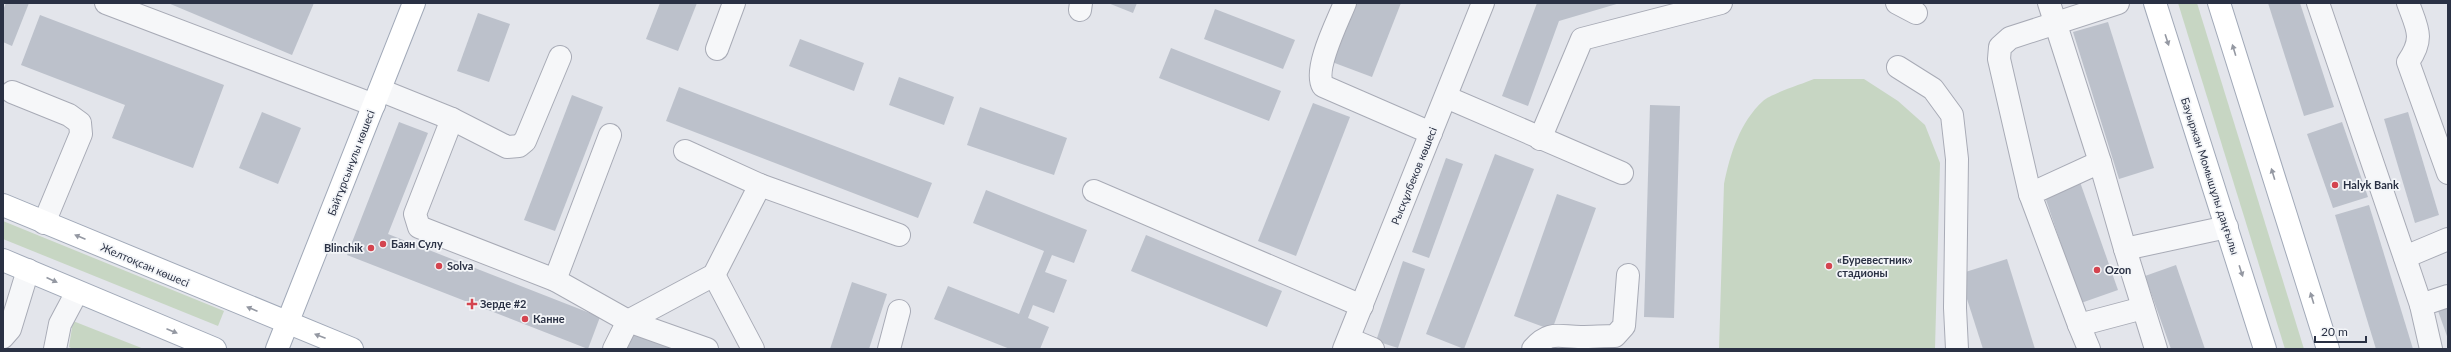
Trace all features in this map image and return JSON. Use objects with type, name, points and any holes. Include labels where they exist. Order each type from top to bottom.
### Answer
[{"type":"main road","name":"Байтұрсынұлы көшесі","points":[[277,349],[414,3]]},
{"type":"main road","name":"Бауыржан Момышұлы даңғылы","points":[[2155,3],[2265,349]]},
{"type":"main road","points":[[2219,3],[2328,349]]},
{"type":"main road","name":"Желтоқсан көшесі","points":[[3,205],[288,324],[352,349]]},
{"type":"main road","points":[[3,260],[215,349]]},
{"type":"street","points":[[106,3],[377,97],[452,119],[507,147],[519,146],[525,141],[560,57]]},
{"type":"street","points":[[717,49],[734,3]]},
{"type":"street","points":[[1345,3],[1321,67],[1320,79],[1323,86],[1431,133]]},
{"type":"street","name":"Рысқұлбеков көшесі","points":[[1346,344],[1483,3]]},
{"type":"street","points":[[1540,139],[1582,39],[1665,10],[1721,3]]},
{"type":"street","points":[[2049,3],[2100,162],[2125,250],[2156,349]]},
{"type":"street","points":[[2089,349],[2030,194],[1999,59],[2000,47],[2010,38],[2118,3]]},
{"type":"street","points":[[2318,3],[2421,305],[2431,349]]},
{"type":"street","points":[[2408,3],[2420,35],[2416,51],[2408,62],[2448,173]]},
{"type":"street","points":[[1898,67],[1933,89],[1952,115],[1957,159],[1955,308],[1957,349]]},
{"type":"street","points":[[12,92],[69,115],[80,123],[81,134],[44,223]]},
{"type":"street","points":[[1446,97],[1540,139],[1622,173]]},
{"type":"street","points":[[452,119],[416,214],[419,227],[554,280],[628,321],[707,349]]},
{"type":"street","points":[[554,280],[610,135]]},
{"type":"street","points":[[685,150],[760,185],[899,235]]},
{"type":"street","points":[[2030,194],[2100,162]]},
{"type":"street","points":[[614,349],[628,321],[714,275],[760,185]]},
{"type":"street","points":[[1094,191],[1362,306]]},
{"type":"street","points":[[2125,250],[2227,227]]},
{"type":"street","points":[[2405,257],[2448,239]]},
{"type":"street","points":[[3,337],[10,329],[28,270]]},
{"type":"street","points":[[714,275],[753,349]]},
{"type":"street","points":[[1533,349],[1541,340],[1555,334],[1579,337],[1615,336],[1624,326],[1628,275]]},
{"type":"street","points":[[55,349],[60,324],[77,292]]},
{"type":"street","points":[[2421,305],[2448,296]]},
{"type":"street","points":[[2079,325],[2143,308]]},
{"type":"street","points":[[889,349],[899,311]]},
{"type":"street","points":[[1346,344],[1372,349]]},
{"type":"street","points":[[40,349],[49,349]]},
{"type":"green space","points":[[2178,3],[2197,3],[2304,349],[2285,349]]},
{"type":"green space","name":"«Буревестник» стадионы","points":[[1814,79],[1864,79],[1898,101],[1925,125],[1940,163],[1935,349],[1719,349],[1724,184],[1729,161],[1742,129],[1755,109],[1763,101],[1779,92]]},
{"type":"green space","points":[[3,221],[224,311],[218,326],[3,239]]},
{"type":"green space","points":[[73,321],[144,349],[73,349],[69,347]]},
{"type":"building","points":[[6,3],[29,3],[12,46],[3,42],[3,10]]},
{"type":"building","points":[[168,3],[314,3],[292,55]]},
{"type":"building","points":[[660,3],[697,3],[678,51],[646,39]]},
{"type":"building","points":[[1108,3],[1137,3],[1133,13]]},
{"type":"building","points":[[1355,3],[1401,3],[1372,77],[1332,62]]},
{"type":"building","points":[[1537,3],[1620,3],[1559,21],[1528,106],[1502,96]]},
{"type":"building","points":[[2268,3],[2300,3],[2334,107],[2304,116]]},
{"type":"building","points":[[1215,9],[1295,40],[1283,69],[1204,39]]},
{"type":"building","points":[[478,13],[510,24],[489,82],[457,71]]},
{"type":"building","points":[[40,15],[224,85],[193,168],[112,138],[125,105],[21,65]]},
{"type":"building","points":[[2108,22],[2154,168],[2119,179],[2073,32]]},
{"type":"building","points":[[800,39],[864,63],[854,91],[789,66]]},
{"type":"building","points":[[1171,48],[1281,91],[1269,121],[1159,78]]},
{"type":"building","points":[[899,77],[954,97],[944,125],[889,105]]},
{"type":"building","points":[[679,87],[932,183],[918,218],[666,121]]},
{"type":"building","points":[[572,95],[603,107],[555,231],[524,220]]},
{"type":"building","points":[[1313,103],[1350,117],[1296,256],[1258,241]]},
{"type":"building","points":[[1650,105],[1680,106],[1674,318],[1644,317]]},
{"type":"building","points":[[980,107],[1067,138],[1054,175],[967,145]]},
{"type":"building","points":[[262,112],[301,128],[278,184],[239,168]]},
{"type":"building","points":[[2408,112],[2439,215],[2415,223],[2384,119]]},
{"type":"building","name":"Баян Сулу","points":[[399,122],[428,133],[388,234],[600,317],[588,349],[347,255]]},
{"type":"building","points":[[2342,122],[2368,197],[2333,208],[2307,134]]},
{"type":"building","points":[[1495,154],[1534,169],[1464,349],[1426,334]]},
{"type":"building","points":[[1446,158],[1463,164],[1429,258],[1412,252]]},
{"type":"building","points":[[2080,182],[2118,290],[2081,303],[2044,194]]},
{"type":"building","points":[[986,190],[1087,230],[1074,263],[1052,255],[1045,272],[1067,280],[1054,313],[1033,305],[1028,318],[1049,327],[1040,349],[1010,349],[934,319],[948,286],[1019,314],[1044,251],[973,223]]},
{"type":"building","points":[[1557,194],[1596,208],[1552,330],[1514,316]]},
{"type":"building","points":[[2369,205],[2413,349],[2376,349],[2335,215]]},
{"type":"building","points":[[1146,235],[1282,291],[1267,327],[1131,271]]},
{"type":"building","points":[[2007,259],[2035,349],[1983,349],[1959,274]]},
{"type":"building","points":[[1403,261],[1425,269],[1398,348],[1376,341]]},
{"type":"building","points":[[2176,265],[2205,349],[2171,349],[2145,276]]},
{"type":"building","points":[[852,282],[887,294],[869,349],[830,349]]},
{"type":"building","points":[[2448,304],[2448,339],[2437,308]]},
{"type":"building","points":[[631,328],[686,349],[623,349]]},
{"type":"place","name":"Halyk Bank","points":[[2335,185]]},
{"type":"place","name":"Баян Сулу","points":[[383,244]]},
{"type":"place","name":"Blinchik","points":[[371,248]]},
{"type":"place","name":"Solva","points":[[439,266]]},
{"type":"place","name":"«Буревестник» стадионы","points":[[1829,266]]},
{"type":"place","name":"Ozon","points":[[2097,270]]},
{"type":"place","name":"Зерде #2","points":[[472,304]]},
{"type":"place","name":"Канне","points":[[525,319]]}]
